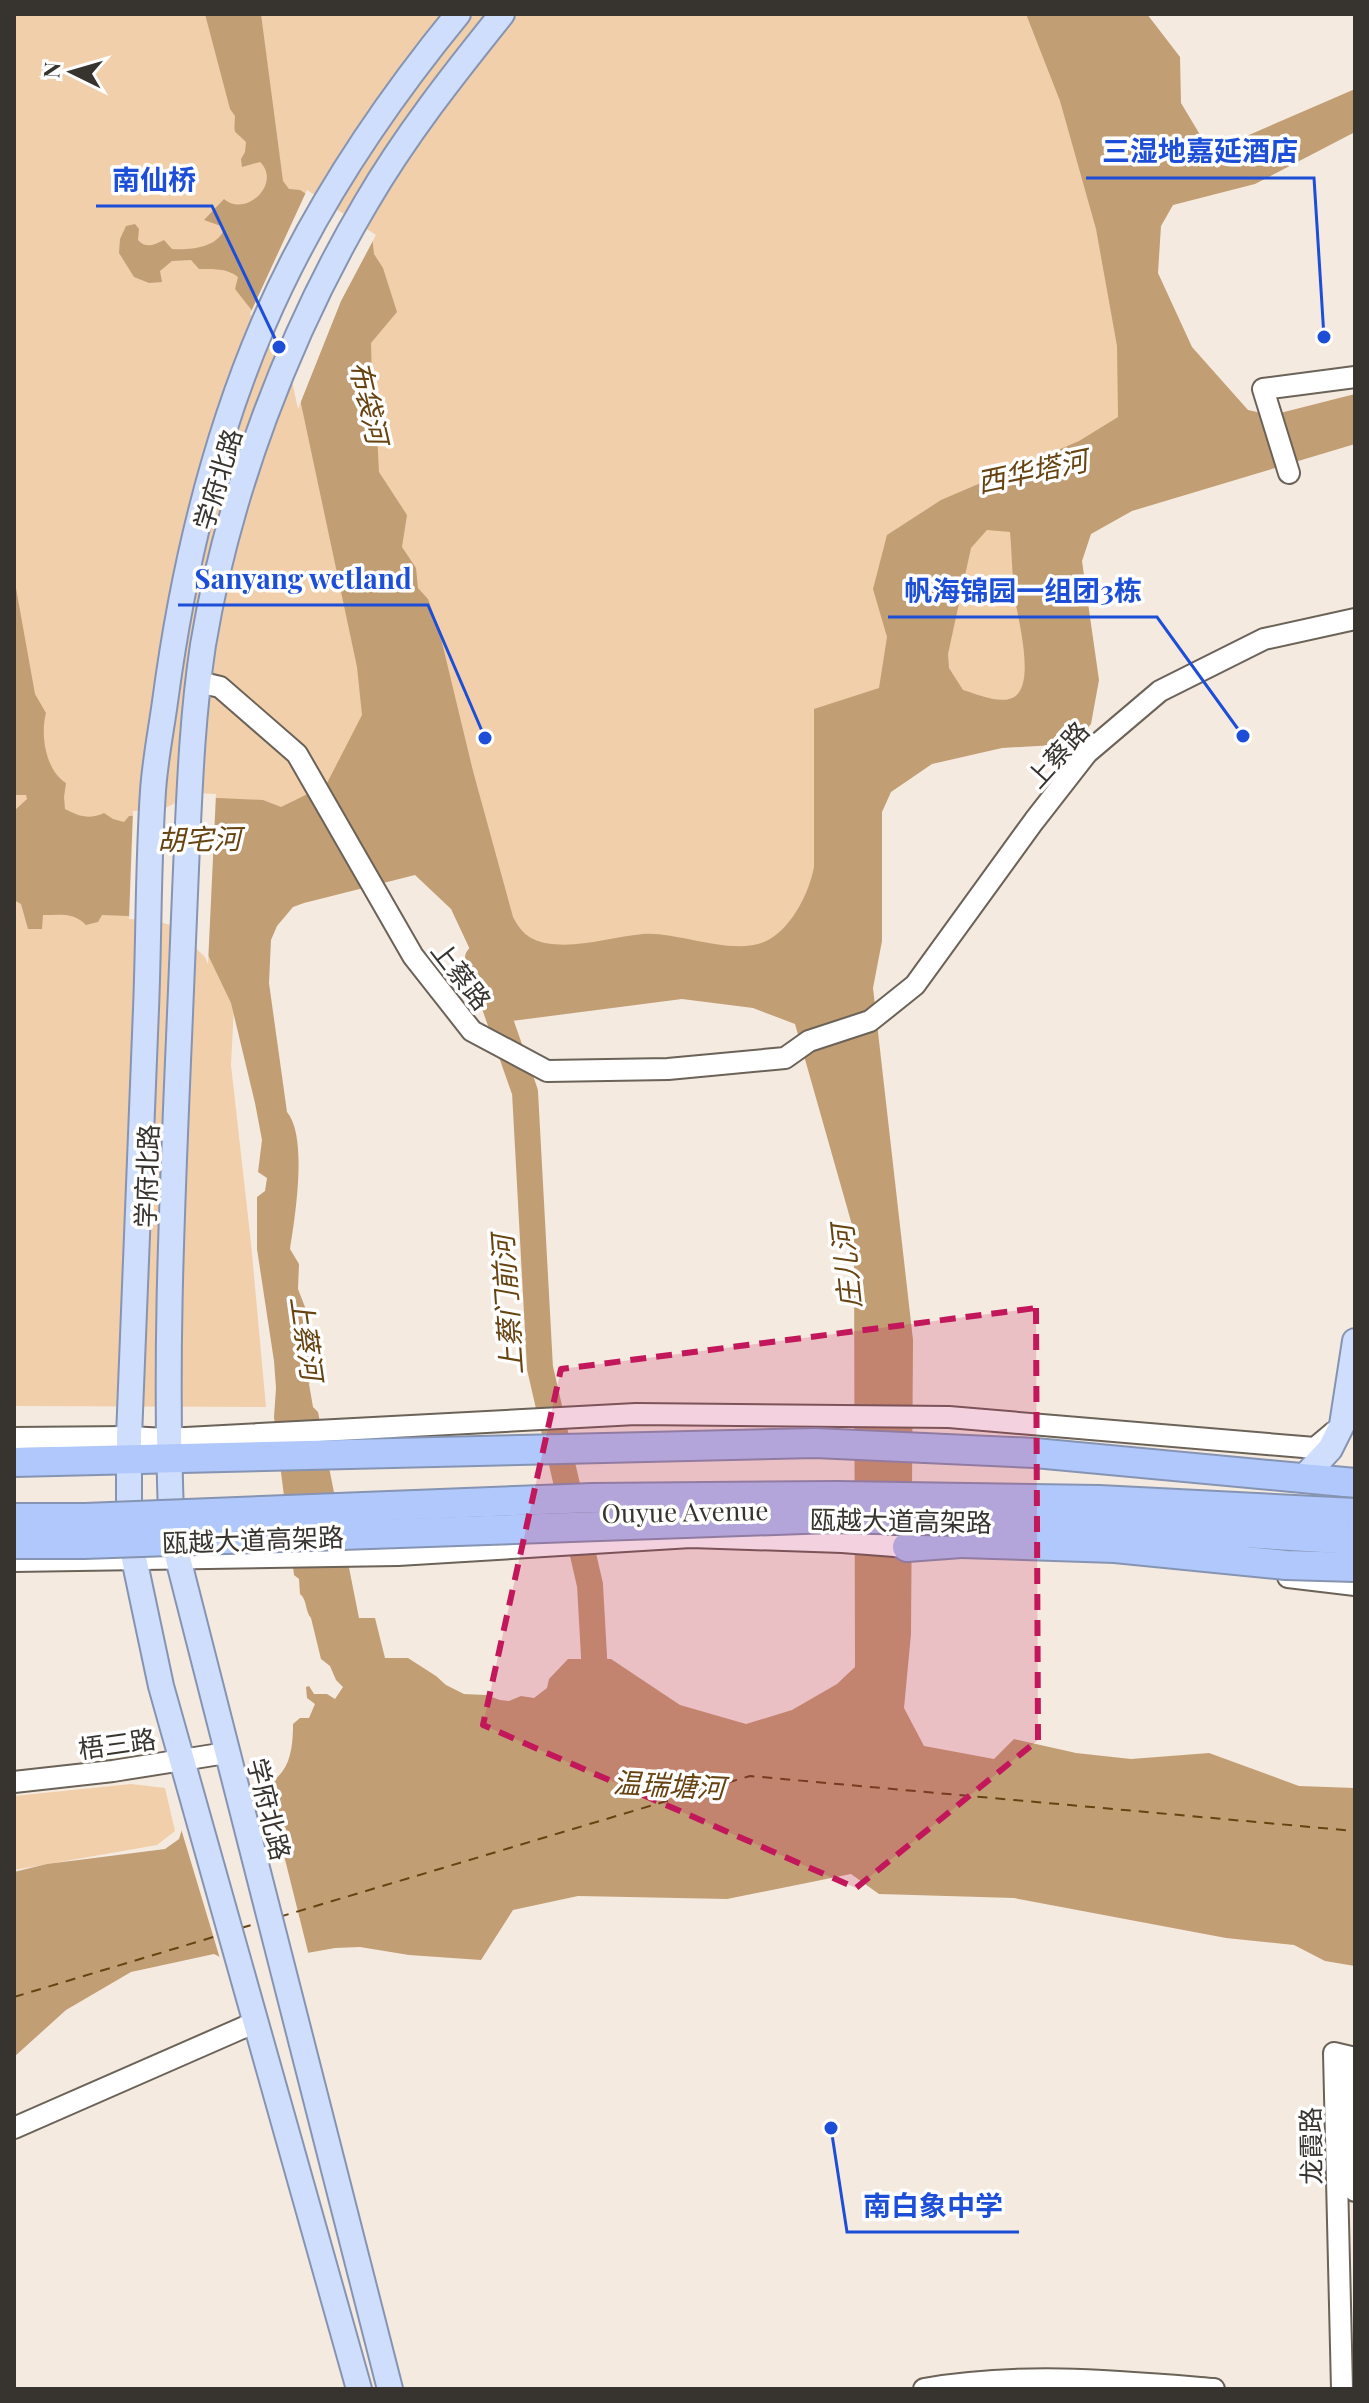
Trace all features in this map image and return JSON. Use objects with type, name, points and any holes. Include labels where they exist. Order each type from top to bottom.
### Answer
[{"type":"highway","points":[[14,1462],[129,1448],[257,1456],[815,1443],[844,1430],[907,1447],[1035,1453],[1355,1483]]},
{"type":"highway","name":"瓯越大道高架路","points":[[14,1518],[85,1518],[592,1498],[822,1496],[1099,1500],[1355,1513]]},
{"type":"highway","name":"Ouyue Avenue","points":[[14,1537],[131,1547],[174,1546],[263,1531],[347,1525],[522,1515],[768,1508],[909,1516],[1096,1537],[1177,1539],[1355,1557]]},
{"type":"highway","name":"瓯越大道高架路","points":[[14,1544],[831,1518],[1098,1524],[1355,1540]]},
{"type":"highway","points":[[907,1547],[961,1543],[1115,1548],[1286,1565],[1355,1567]]},
{"type":"main road","name":"学府北路","points":[[359,2389],[161,1686],[131,1547],[129,1448],[153,789],[185,577],[207,487],[263,325],[333,191],[422,57],[458,14]]},
{"type":"main road","name":"学府北路","points":[[390,2389],[174,1546],[167,1448],[173,1184],[189,788],[204,643],[223,557],[267,409],[324,281],[365,204],[448,81],[502,14]]},
{"type":"main road","points":[[1304,1477],[1330,1449],[1342,1425],[1355,1341]]},
{"type":"street","points":[[1289,473],[1263,389],[1355,377]]},
{"type":"street","name":"上蔡路","points":[[199,682],[220,687],[297,754],[413,956],[472,1031],[547,1071],[668,1069],[785,1058],[809,1041],[870,1021],[915,985],[1087,753],[1160,691],[1264,639],[1355,619]]},
{"type":"street","points":[[167,1448],[636,1414],[844,1430],[907,1417],[965,1419],[1315,1448],[1342,1425]]},
{"type":"street","points":[[14,1438],[129,1448]]},
{"type":"street","points":[[174,1546],[398,1555],[691,1537],[842,1542],[1025,1557],[1112,1560],[1355,1585]]},
{"type":"street","points":[[1025,1557],[1096,1537]]},
{"type":"street","points":[[14,1561],[131,1547]]},
{"type":"street","name":"梧三路","points":[[14,1782],[182,1760],[229,1764]]},
{"type":"street","points":[[14,2128],[256,2022]]},
{"type":"street","name":"龙霞路","points":[[1342,2389],[1334,2053],[1351,2057],[1355,2191]]},
{"type":"street","points":[[924,2389],[965,2382],[1078,2378],[1214,2389]]},
{"type":"highlighted area","points":[[1036,1308],[1038,1740],[856,1888],[483,1725],[561,1369]]},
{"type":"shaded area","points":[[14,14],[1091,14],[1180,403],[1065,506],[1050,701],[860,775],[857,961],[521,998],[462,854],[241,867],[231,1065],[266,1407],[14,1406]]},
{"type":"shaded area","points":[[131,1784],[165,1788],[175,1831],[157,1845],[14,1870],[14,1796]]},
{"type":"water","points":[[205,14],[261,14],[283,181],[289,189],[300,190],[372,236],[374,254],[383,268],[397,312],[371,343],[369,402],[376,414],[379,472],[407,515],[402,547],[416,568],[418,588],[428,599],[439,630],[473,771],[516,922],[526,934],[545,943],[582,944],[658,934],[741,946],[770,939],[786,926],[799,908],[812,877],[814,709],[879,688],[887,637],[873,589],[887,535],[941,500],[1079,441],[1118,417],[1117,346],[1096,229],[1060,101],[1026,14],[1147,14],[1180,57],[1181,103],[1205,143],[1235,141],[1355,89],[1355,132],[1255,184],[1173,205],[1161,226],[1158,273],[1192,347],[1248,410],[1257,412],[1265,419],[1355,394],[1355,444],[1132,511],[1091,534],[1082,561],[1099,680],[1091,724],[1073,744],[1002,748],[932,764],[891,792],[882,812],[882,941],[873,988],[913,1340],[911,1634],[904,1708],[924,1746],[994,1759],[1014,1739],[1076,1753],[1131,1759],[1209,1753],[1299,1786],[1355,1788],[1355,1966],[1325,1961],[1294,1945],[1226,1938],[1014,1898],[879,1894],[851,1874],[727,1899],[578,1896],[513,1910],[481,1960],[409,1955],[360,1947],[335,1948],[245,1964],[230,1962],[214,1954],[131,1972],[66,2010],[14,2057],[14,1872],[47,1864],[165,1849],[179,1839],[183,1826],[250,1797],[282,1772],[290,1755],[293,1724],[300,1718],[309,1718],[315,1704],[307,1698],[306,1687],[309,1686],[314,1694],[327,1694],[335,1699],[343,1687],[330,1666],[321,1659],[311,1618],[300,1594],[299,1579],[294,1575],[274,1417],[274,1361],[257,1249],[257,1197],[265,1191],[267,1178],[258,1172],[262,1140],[231,1003],[208,955],[173,922],[155,917],[102,915],[98,922],[86,925],[72,916],[43,915],[42,929],[28,929],[21,904],[14,900],[14,811],[27,799],[26,795],[14,795],[14,577],[35,694],[46,713],[46,752],[54,770],[66,783],[65,809],[74,814],[88,817],[104,813],[124,822],[129,816],[162,814],[197,797],[263,800],[281,807],[326,785],[362,715],[357,667],[293,366],[235,289],[238,277],[229,272],[199,269],[191,260],[172,261],[160,271],[162,282],[149,283],[134,277],[119,253],[120,239],[126,226],[135,224],[139,229],[138,240],[147,245],[164,240],[172,249],[209,244],[224,230],[204,220],[224,199],[233,204],[242,204],[258,196],[267,179],[266,170],[260,162],[242,167],[246,142],[235,132],[235,116],[230,109]],"holes":[[[987,530],[1010,532],[1014,591],[1025,668],[1019,692],[1007,700],[963,690],[949,668],[948,654],[971,548]],[[415,875],[451,909],[504,1022],[682,999],[753,1008],[795,1024],[854,1232],[855,1667],[837,1684],[792,1710],[746,1724],[680,1705],[611,1659],[568,1659],[549,1679],[547,1688],[534,1698],[521,1696],[509,1701],[464,1694],[408,1658],[385,1658],[375,1618],[359,1618],[318,1412],[313,1407],[309,1384],[313,1371],[305,1307],[298,1289],[299,1264],[290,1249],[297,1198],[297,1139],[287,1112],[269,983],[271,940],[277,926],[293,907]]]},
{"type":"pier","points":[[307,190],[376,235],[341,301],[298,409],[289,367],[250,314]]},
{"type":"pier","points":[[196,793],[216,794],[208,964],[205,957],[171,925],[129,919],[133,811],[161,810]]},
{"type":"pier","points":[[266,1783],[309,1956],[245,1968],[229,1966],[221,1962],[179,1822],[180,1815],[193,1804],[262,1787]]},
{"type":"waterway","name":"上蔡门前河","points":[[478,958],[525,1092],[540,1368],[590,1585],[596,1692]]},
{"type":"ferry route","points":[[279,1917],[750,1776],[1355,1831]]},
{"type":"ferry route","points":[[241,1928],[258,1923]]},
{"type":"ferry route","points":[[14,1997],[220,1935]]},
{"type":"place","name":"三湿地嘉延酒店","points":[[1324,337]]},
{"type":"place","name":"南仙桥","points":[[279,347]]},
{"type":"place","name":"帆海锦园一组团3栋","points":[[1243,736]]},
{"type":"place","name":"Sanyang wetland","points":[[485,738]]},
{"type":"place","name":"南白象中学","points":[[831,2128]]},
{"type":"water label","name":"布袋河","points":[[370,402]]},
{"type":"water label","name":"西华塔河","points":[[1032,470]]},
{"type":"water label","name":"胡宅河","points":[[199,838]]},
{"type":"water label","name":"庄儿河","points":[[845,1267]]},
{"type":"water label","name":"上蔡河","points":[[308,1338]]},
{"type":"water label","name":"温瑞塘河","points":[[669,1784]]}]
